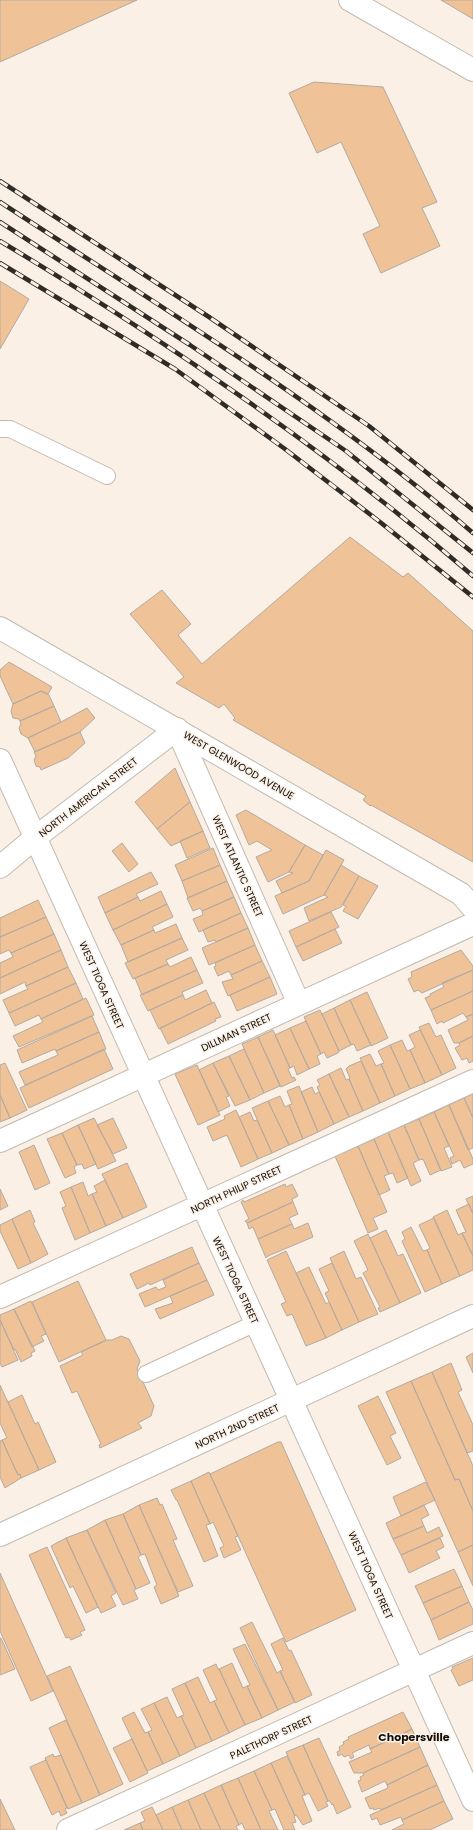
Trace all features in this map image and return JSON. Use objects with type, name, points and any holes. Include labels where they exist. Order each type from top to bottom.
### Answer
[{"type":"street","points":[[350,0],[473,70]]},
{"type":"street","name":"WEST GLENWOOD AVENUE","points":[[0,628],[461,894],[473,908]]},
{"type":"street","name":"NORTH AMERICAN STREET","points":[[0,867],[36,837],[176,729]]},
{"type":"street","name":"WEST ATLANTIC STREET","points":[[176,729],[299,1004]]},
{"type":"street","name":"WEST TIOGA STREET","points":[[0,760],[4,782],[36,837],[143,1076],[473,1800]]},
{"type":"street","name":"DILLMAN STREET","points":[[0,1141],[473,924]]},
{"type":"street","name":"NORTH PHILIP STREET","points":[[0,1297],[473,1081]]},
{"type":"street","name":"NORTH 2ND STREET","points":[[0,1535],[473,1316]]},
{"type":"street","name":"PALETHORP STREET","points":[[68,1830],[94,1825],[414,1670],[473,1643]]},
{"type":"lane","points":[[0,428],[10,429],[107,476]]},
{"type":"lane","points":[[146,1374],[256,1323]]},
{"type":"building","points":[[0,0],[137,0],[0,62]]},
{"type":"building","points":[[441,0],[473,0],[473,19]]},
{"type":"building","points":[[314,82],[383,87],[437,202],[422,208],[440,246],[381,273],[363,234],[380,226],[341,142],[317,153],[289,93]]},
{"type":"building","points":[[0,281],[29,299],[0,349]]},
{"type":"building","points":[[350,537],[403,577],[408,573],[473,631],[473,862],[371,805],[370,806],[363,800],[366,796],[233,720],[235,718],[224,704],[219,708],[176,683],[184,677],[130,614],[162,590],[191,624],[178,635],[202,664]]},
{"type":"building","points":[[9,662],[52,687],[48,694],[41,691],[13,704],[0,676],[0,670]]},
{"type":"building","points":[[41,691],[49,695],[54,706],[20,721],[19,719],[13,718],[11,711],[13,704]]},
{"type":"building","points":[[54,706],[61,722],[28,738],[21,734],[19,728],[21,724],[20,721]]},
{"type":"building","points":[[87,708],[95,718],[80,732],[35,752],[28,738]]},
{"type":"building","points":[[80,732],[85,743],[68,758],[41,770],[40,767],[36,766],[34,760],[36,756],[34,752]]},
{"type":"building","points":[[175,768],[190,802],[157,829],[135,802]]},
{"type":"building","points":[[190,802],[203,831],[171,846],[157,829]]},
{"type":"building","points":[[246,810],[305,845],[289,872],[268,882],[256,857],[272,850],[257,841],[249,845],[236,815]]},
{"type":"building","points":[[203,831],[210,848],[187,858],[180,841]]},
{"type":"building","points":[[122,843],[138,864],[129,872],[112,851]]},
{"type":"building","points":[[305,845],[323,855],[309,881],[282,893],[276,881],[293,873],[289,872]]},
{"type":"building","points":[[213,848],[220,865],[182,881],[175,865]]},
{"type":"building","points":[[326,850],[344,860],[324,895],[283,914],[275,896],[309,881]]},
{"type":"building","points":[[220,865],[227,881],[188,898],[182,881]]},
{"type":"building","points":[[341,865],[359,876],[341,907],[309,921],[304,908],[328,897],[324,895]]},
{"type":"building","points":[[151,872],[158,884],[136,894],[138,897],[105,913],[98,897]]},
{"type":"building","points":[[359,876],[378,886],[358,919],[343,911],[346,906],[343,905]]},
{"type":"building","points":[[227,881],[234,897],[202,911],[200,908],[193,911],[187,898]]},
{"type":"building","points":[[161,891],[167,904],[113,930],[105,913],[138,897],[140,901]]},
{"type":"building","points":[[234,897],[241,913],[199,932],[193,919],[203,915],[202,911]]},
{"type":"building","points":[[38,900],[46,917],[0,937],[0,918]]},
{"type":"building","points":[[167,904],[173,917],[152,927],[154,930],[121,945],[113,930]]},
{"type":"building","points":[[331,912],[339,927],[296,947],[289,931]]},
{"type":"building","points":[[241,913],[248,928],[216,942],[215,940],[208,942],[203,930]]},
{"type":"building","points":[[46,917],[54,934],[11,953],[9,950],[0,954],[0,937]]},
{"type":"building","points":[[176,924],[182,938],[128,962],[121,945],[154,930],[155,933]]},
{"type":"building","points":[[248,928],[255,945],[209,965],[202,948]]},
{"type":"building","points":[[335,929],[342,943],[303,961],[296,947]]},
{"type":"building","points":[[54,934],[61,950],[0,978],[0,963],[13,957],[11,953]]},
{"type":"building","points":[[182,938],[188,950],[166,960],[168,964],[133,979],[125,963]]},
{"type":"building","points":[[255,945],[262,961],[231,975],[229,971],[218,976],[214,967],[216,966],[215,963]]},
{"type":"building","points":[[61,950],[68,967],[26,986],[25,982],[0,994],[0,978]]},
{"type":"building","points":[[461,950],[473,966],[473,970],[422,993],[418,990],[414,992],[408,979],[412,977],[411,972]]},
{"type":"building","points":[[191,957],[197,970],[142,995],[135,978],[168,964],[170,967]]},
{"type":"building","points":[[262,961],[270,977],[228,996],[222,982],[233,979],[231,975]]},
{"type":"building","points":[[68,967],[76,983],[9,1013],[3,1000],[28,989],[26,986]]},
{"type":"building","points":[[197,970],[203,983],[182,992],[183,995],[148,1011],[140,995]]},
{"type":"building","points":[[473,970],[473,991],[431,1010],[425,998],[444,987],[442,983]]},
{"type":"building","points":[[270,977],[277,994],[237,1011],[230,995]]},
{"type":"building","points":[[76,983],[83,999],[41,1019],[39,1015],[15,1026],[9,1013]]},
{"type":"building","points":[[206,990],[212,1003],[159,1029],[150,1010],[183,995],[185,1000]]},
{"type":"building","points":[[473,991],[473,1014],[466,1017],[463,1013],[443,1023],[442,1021],[437,1024],[431,1010]]},
{"type":"building","points":[[367,992],[388,1038],[371,1046],[350,1000]]},
{"type":"building","points":[[86,998],[94,1015],[19,1047],[13,1036],[43,1022],[41,1019]]},
{"type":"building","points":[[350,1000],[371,1045],[357,1051],[354,1044],[351,1045],[334,1008]]},
{"type":"building","points":[[214,1002],[221,1017],[215,1019],[216,1021],[168,1044],[160,1028]]},
{"type":"building","points":[[334,1008],[351,1045],[339,1051],[322,1014]]},
{"type":"building","points":[[320,1010],[339,1051],[338,1053],[327,1058],[324,1052],[321,1054],[304,1017]]},
{"type":"building","points":[[473,1014],[473,1036],[459,1043],[454,1043],[448,1030],[468,1020],[466,1017]]},
{"type":"building","points":[[92,1016],[99,1032],[56,1051],[55,1049],[22,1063],[17,1050]]},
{"type":"building","points":[[306,1021],[321,1054],[317,1056],[320,1064],[309,1069],[290,1028]]},
{"type":"building","points":[[429,1023],[436,1037],[441,1035],[456,1068],[442,1075],[419,1027]]},
{"type":"building","points":[[290,1028],[309,1069],[297,1075],[294,1066],[290,1068],[275,1035]]},
{"type":"building","points":[[273,1030],[290,1068],[288,1069],[292,1078],[294,1077],[296,1080],[281,1087],[258,1037]]},
{"type":"building","points":[[420,1030],[442,1075],[425,1083],[410,1050],[415,1047],[409,1035]]},
{"type":"building","points":[[99,1032],[106,1049],[25,1085],[19,1072],[58,1055],[56,1051]]},
{"type":"building","points":[[473,1036],[473,1061],[469,1063],[467,1058],[462,1060],[455,1048],[460,1045],[459,1043]]},
{"type":"building","points":[[258,1037],[280,1086],[264,1093],[242,1044]]},
{"type":"building","points":[[402,1040],[407,1051],[410,1050],[425,1083],[410,1089],[390,1045]]},
{"type":"building","points":[[390,1045],[410,1089],[395,1096],[381,1064],[384,1063],[378,1051]]},
{"type":"building","points":[[104,1049],[113,1069],[29,1108],[20,1088]]},
{"type":"building","points":[[244,1049],[264,1093],[250,1100],[229,1056]]},
{"type":"building","points":[[370,1054],[376,1066],[381,1064],[395,1096],[380,1103],[360,1058]]},
{"type":"building","points":[[229,1056],[250,1100],[235,1106],[213,1063]]},
{"type":"building","points":[[361,1061],[380,1103],[363,1111],[346,1069],[349,1066]]},
{"type":"building","points":[[5,1063],[27,1110],[10,1118],[0,1095],[0,1065]]},
{"type":"building","points":[[213,1063],[229,1096],[226,1097],[230,1106],[218,1112],[199,1070]]},
{"type":"building","points":[[197,1065],[220,1115],[198,1125],[175,1074]]},
{"type":"building","points":[[341,1068],[346,1080],[349,1079],[363,1111],[349,1117],[329,1074]]},
{"type":"building","points":[[329,1074],[349,1117],[334,1124],[317,1087],[320,1085],[317,1080]]},
{"type":"building","points":[[299,1086],[318,1132],[303,1139],[289,1105],[292,1104],[287,1091]]},
{"type":"building","points":[[312,1087],[315,1094],[319,1092],[334,1124],[318,1132],[301,1092]]},
{"type":"building","points":[[473,1094],[473,1118],[464,1098]]},
{"type":"building","points":[[0,1095],[10,1118],[0,1122]]},
{"type":"building","points":[[280,1096],[285,1107],[289,1105],[303,1139],[289,1145],[268,1101]]},
{"type":"building","points":[[464,1098],[473,1118],[473,1148],[468,1150],[449,1105]]},
{"type":"building","points":[[268,1101],[289,1145],[272,1153],[252,1108]]},
{"type":"building","points":[[449,1105],[473,1159],[473,1164],[464,1168],[460,1160],[452,1164],[450,1158],[454,1156],[434,1112]]},
{"type":"building","points":[[236,1110],[258,1159],[241,1167],[227,1135],[213,1141],[207,1127],[225,1119],[224,1116]]},
{"type":"building","points":[[250,1112],[254,1121],[257,1120],[272,1153],[258,1159],[239,1117]]},
{"type":"building","points":[[434,1112],[449,1146],[444,1148],[452,1167],[441,1171],[419,1119]]},
{"type":"building","points":[[94,1118],[116,1161],[98,1169],[78,1125]]},
{"type":"building","points":[[113,1118],[127,1148],[113,1154],[97,1125]]},
{"type":"building","points":[[419,1119],[441,1170],[430,1175],[423,1159],[419,1160],[404,1125]]},
{"type":"building","points":[[78,1125],[96,1164],[84,1169],[82,1164],[77,1165],[62,1133]]},
{"type":"building","points":[[404,1125],[419,1160],[413,1163],[421,1181],[411,1186],[388,1132]]},
{"type":"building","points":[[388,1132],[408,1178],[397,1183],[393,1173],[389,1174],[374,1139]]},
{"type":"building","points":[[62,1133],[77,1165],[74,1167],[76,1173],[65,1178],[47,1139]]},
{"type":"building","points":[[374,1139],[389,1174],[384,1176],[390,1190],[379,1195],[358,1146]]},
{"type":"building","points":[[34,1145],[50,1183],[35,1190],[19,1152]]},
{"type":"building","points":[[358,1146],[387,1212],[373,1218],[378,1229],[368,1233],[335,1156]]},
{"type":"building","points":[[127,1163],[147,1207],[123,1218],[102,1174]]},
{"type":"building","points":[[105,1180],[123,1218],[106,1226],[92,1194],[97,1192],[94,1186]]},
{"type":"building","points":[[83,1182],[88,1196],[92,1194],[106,1226],[90,1233],[71,1187]]},
{"type":"building","points":[[285,1184],[286,1187],[292,1184],[298,1196],[292,1199],[293,1202],[247,1223],[245,1221],[249,1219],[241,1202],[243,1200],[244,1202]]},
{"type":"building","points":[[71,1187],[90,1233],[75,1240],[62,1208],[66,1206],[60,1192]]},
{"type":"building","points":[[0,1189],[8,1206],[0,1210]]},
{"type":"building","points":[[473,1196],[473,1214],[466,1199]]},
{"type":"building","points":[[293,1202],[298,1214],[289,1218],[292,1224],[258,1239],[253,1227],[249,1229],[247,1223]]},
{"type":"building","points":[[469,1204],[473,1214],[473,1256],[462,1233],[466,1232],[456,1210]]},
{"type":"building","points":[[30,1210],[35,1222],[33,1223],[48,1254],[31,1263],[12,1219]]},
{"type":"building","points":[[447,1210],[458,1235],[462,1233],[473,1256],[473,1270],[460,1276],[433,1217]]},
{"type":"building","points":[[434,1218],[460,1276],[442,1284],[427,1250],[430,1248],[419,1225]]},
{"type":"building","points":[[12,1219],[31,1263],[18,1269],[0,1231],[0,1225]]},
{"type":"building","points":[[308,1223],[313,1237],[266,1258],[258,1239],[292,1224],[294,1229]]},
{"type":"building","points":[[411,1227],[423,1251],[427,1250],[442,1284],[425,1292],[402,1241],[405,1239],[402,1232]]},
{"type":"building","points":[[386,1230],[398,1256],[403,1254],[421,1293],[400,1303],[370,1238]]},
{"type":"building","points":[[368,1234],[400,1303],[380,1312],[378,1308],[380,1307],[363,1273],[368,1270],[354,1241]]},
{"type":"building","points":[[192,1247],[199,1263],[150,1285],[149,1283],[137,1289],[130,1274]]},
{"type":"building","points":[[286,1251],[326,1338],[306,1346],[292,1314],[287,1316],[281,1304],[286,1302],[267,1260]]},
{"type":"building","points":[[344,1251],[356,1279],[361,1277],[378,1314],[359,1322],[330,1258]]},
{"type":"building","points":[[199,1263],[207,1280],[145,1307],[139,1294],[156,1287],[158,1290],[166,1287],[163,1280]]},
{"type":"building","points":[[332,1263],[359,1322],[342,1330],[325,1293],[329,1291],[319,1269]]},
{"type":"building","points":[[309,1267],[326,1304],[329,1302],[342,1330],[326,1338],[296,1273]]},
{"type":"building","points":[[207,1280],[214,1295],[160,1319],[155,1309],[173,1303],[170,1296]]},
{"type":"building","points":[[78,1281],[106,1340],[59,1362],[32,1302]]},
{"type":"building","points":[[31,1301],[46,1334],[41,1336],[44,1341],[32,1347],[14,1309]]},
{"type":"building","points":[[14,1309],[35,1351],[31,1353],[32,1356],[21,1362],[0,1320],[0,1315]]},
{"type":"building","points":[[0,1320],[18,1360],[2,1367],[0,1363]]},
{"type":"building","points":[[121,1336],[129,1339],[140,1361],[137,1369],[154,1406],[151,1416],[138,1423],[142,1428],[100,1448],[99,1445],[101,1444],[77,1391],[72,1393],[60,1366],[83,1355],[81,1352],[107,1340],[112,1340]]},
{"type":"building","points":[[473,1353],[473,1373],[466,1357]]},
{"type":"building","points":[[451,1363],[462,1390],[458,1392],[473,1425],[473,1451],[467,1453],[432,1372]]},
{"type":"building","points":[[432,1372],[473,1466],[473,1511],[459,1479],[455,1480],[411,1381]]},
{"type":"building","points":[[411,1381],[455,1480],[459,1479],[473,1511],[473,1545],[458,1552],[386,1392]]},
{"type":"building","points":[[0,1385],[39,1470],[21,1478],[20,1474],[18,1475],[2,1440],[7,1438],[0,1423]]},
{"type":"building","points":[[22,1395],[35,1424],[38,1422],[56,1462],[39,1470],[8,1402]]},
{"type":"building","points":[[378,1396],[396,1433],[390,1436],[401,1458],[387,1465],[358,1406]]},
{"type":"building","points":[[2,1440],[18,1475],[20,1474],[21,1478],[5,1488],[0,1477],[0,1441]]},
{"type":"building","points":[[278,1442],[281,1442],[356,1610],[286,1642],[210,1474]]},
{"type":"building","points":[[209,1472],[238,1536],[235,1537],[241,1550],[224,1558],[220,1548],[224,1546],[213,1522],[210,1524],[191,1481]]},
{"type":"building","points":[[191,1481],[210,1524],[206,1525],[218,1556],[204,1562],[177,1500],[171,1490]]},
{"type":"building","points":[[426,1482],[435,1500],[401,1516],[393,1497]]},
{"type":"building","points":[[157,1498],[160,1505],[162,1504],[177,1539],[173,1540],[193,1586],[178,1592],[139,1505]]},
{"type":"building","points":[[139,1505],[179,1596],[161,1604],[154,1587],[157,1585],[145,1554],[141,1555],[123,1514]]},
{"type":"building","points":[[424,1505],[429,1515],[421,1519],[424,1526],[393,1539],[386,1523]]},
{"type":"building","points":[[123,1514],[141,1555],[138,1557],[150,1583],[136,1589],[105,1520]]},
{"type":"building","points":[[105,1520],[136,1589],[134,1590],[138,1599],[123,1605],[87,1530]]},
{"type":"building","points":[[424,1526],[427,1533],[439,1527],[443,1536],[401,1555],[393,1539]]},
{"type":"building","points":[[87,1530],[116,1593],[111,1596],[116,1606],[101,1613],[66,1538]]},
{"type":"building","points":[[66,1538],[98,1607],[86,1613],[73,1586],[70,1588],[51,1546]]},
{"type":"building","points":[[440,1538],[444,1547],[436,1551],[440,1558],[409,1573],[401,1555]]},
{"type":"building","points":[[473,1545],[473,1586],[458,1552]]},
{"type":"building","points":[[47,1547],[85,1630],[80,1632],[82,1635],[71,1640],[69,1637],[66,1638],[29,1555]]},
{"type":"building","points":[[454,1569],[462,1586],[423,1603],[415,1586]]},
{"type":"building","points":[[0,1573],[53,1691],[31,1701],[0,1631]]},
{"type":"building","points":[[462,1586],[469,1602],[431,1620],[423,1603]]},
{"type":"building","points":[[469,1602],[473,1610],[473,1624],[439,1640],[431,1620]]},
{"type":"building","points":[[252,1622],[277,1673],[280,1671],[295,1702],[278,1710],[240,1628]]},
{"type":"building","points":[[0,1638],[15,1669],[0,1675]]},
{"type":"building","points":[[283,1638],[289,1651],[291,1650],[312,1695],[295,1703],[280,1671],[283,1670],[271,1644]]},
{"type":"building","points":[[245,1644],[278,1710],[262,1718],[247,1686],[250,1685],[233,1649]]},
{"type":"building","points":[[473,1658],[473,1680],[459,1686],[451,1670],[453,1669],[452,1667]]},
{"type":"building","points":[[232,1663],[243,1688],[247,1686],[262,1718],[245,1725],[219,1669]]},
{"type":"building","points":[[216,1664],[245,1725],[229,1733],[214,1701],[217,1700],[203,1670]]},
{"type":"building","points":[[70,1666],[123,1784],[100,1795],[47,1676]]},
{"type":"building","points":[[198,1677],[210,1703],[214,1701],[229,1733],[212,1741],[185,1683]]},
{"type":"building","points":[[185,1683],[212,1741],[196,1748],[181,1716],[184,1715],[172,1689]]},
{"type":"building","points":[[167,1697],[177,1718],[181,1716],[196,1748],[180,1756],[154,1703]]},
{"type":"building","points":[[154,1703],[180,1756],[163,1764],[148,1732],[152,1730],[141,1709]]},
{"type":"building","points":[[134,1712],[145,1733],[148,1732],[163,1764],[147,1771],[122,1718]]},
{"type":"building","points":[[403,1712],[412,1729],[370,1749],[369,1745],[352,1753],[354,1757],[351,1759],[349,1755],[344,1757],[342,1754],[338,1756],[337,1752],[340,1750],[339,1747],[344,1744],[343,1742],[349,1739],[348,1737]]},
{"type":"building","points":[[66,1720],[100,1795],[82,1803],[49,1728]]},
{"type":"building","points":[[412,1729],[420,1747],[363,1773],[354,1773],[349,1762],[372,1752],[370,1749]]},
{"type":"building","points":[[319,1738],[351,1807],[337,1814],[333,1804],[332,1805],[330,1801],[328,1801],[303,1745]]},
{"type":"building","points":[[132,1739],[148,1773],[130,1782],[113,1748]]},
{"type":"building","points":[[303,1745],[328,1801],[326,1802],[328,1806],[318,1811],[309,1793],[305,1795],[286,1752]]},
{"type":"building","points":[[420,1747],[428,1765],[387,1785],[385,1781],[362,1792],[358,1781],[361,1780],[360,1777],[364,1775],[363,1773]]},
{"type":"building","points":[[53,1754],[54,1757],[61,1755],[82,1803],[68,1809],[45,1758]]},
{"type":"building","points":[[287,1756],[305,1795],[302,1796],[312,1821],[303,1825],[296,1815],[295,1816],[271,1763]]},
{"type":"building","points":[[46,1760],[67,1808],[65,1809],[67,1813],[61,1816],[59,1811],[52,1815],[30,1767]]},
{"type":"building","points":[[271,1763],[295,1816],[296,1822],[292,1823],[295,1830],[284,1830],[275,1809],[272,1810],[254,1771]]},
{"type":"building","points":[[428,1765],[437,1785],[381,1810],[380,1808],[374,1810],[373,1808],[370,1809],[365,1798],[388,1788],[387,1785]]},
{"type":"building","points":[[254,1771],[272,1810],[269,1811],[278,1830],[261,1830],[238,1778]]},
{"type":"building","points":[[238,1778],[261,1830],[245,1830],[242,1823],[239,1825],[221,1785]]},
{"type":"building","points":[[221,1785],[239,1825],[236,1826],[238,1830],[221,1830],[204,1793]]},
{"type":"building","points":[[437,1785],[444,1801],[402,1820],[401,1817],[380,1825],[377,1818],[372,1820],[370,1815]]},
{"type":"building","points":[[204,1793],[221,1830],[201,1830],[188,1800]]},
{"type":"building","points":[[0,1799],[15,1830],[0,1830]]},
{"type":"building","points":[[188,1800],[201,1830],[182,1830],[172,1807]]},
{"type":"building","points":[[444,1801],[453,1819],[430,1830],[392,1830],[404,1824],[402,1820]]},
{"type":"building","points":[[152,1807],[163,1830],[143,1830],[140,1823],[145,1821],[141,1812]]},
{"type":"building","points":[[172,1807],[182,1830],[163,1830],[156,1815]]},
{"type":"building","points":[[140,1823],[143,1830],[124,1830]]},
{"type":"railway","points":[[0,181],[209,317],[369,426],[473,510]]},
{"type":"railway","points":[[0,202],[182,320],[302,401],[418,487],[473,533]]},
{"type":"railway","points":[[0,222],[190,345],[346,451],[473,553]]},
{"type":"railway","points":[[0,241],[184,357],[244,398],[360,484],[473,576]]},
{"type":"railway","points":[[0,263],[175,369],[285,449],[380,522],[473,597]]},
{"type":"district","name":"Chopersville","points":[[414,1737]]}]
